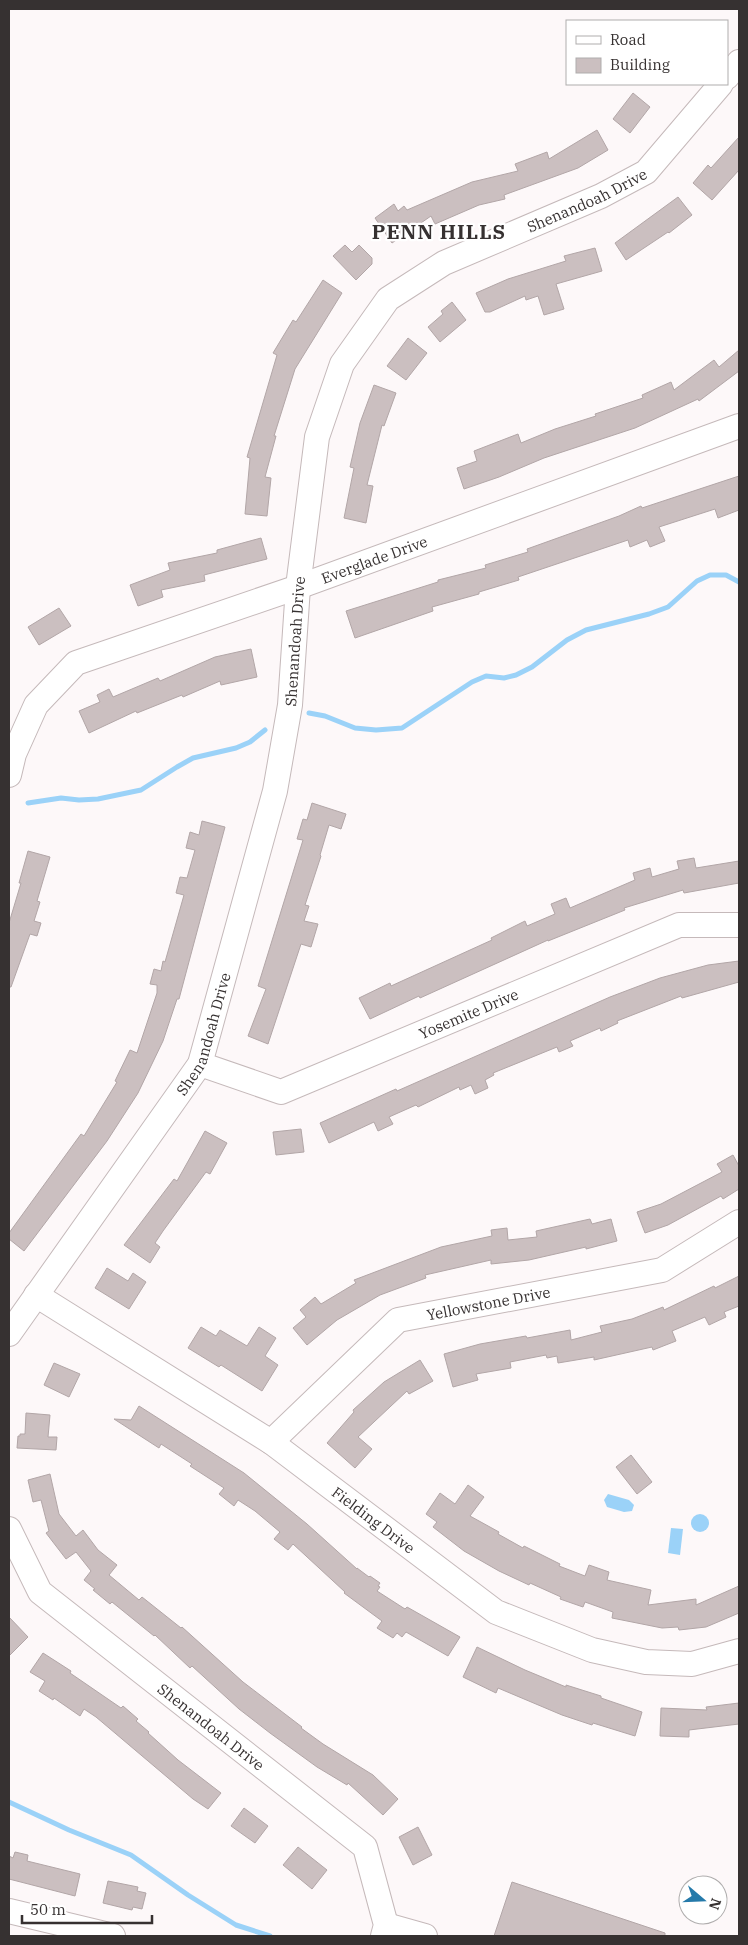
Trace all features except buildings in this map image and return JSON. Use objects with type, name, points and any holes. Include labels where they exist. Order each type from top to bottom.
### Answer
[{"type":"street","points":[[728,76],[739,62]]},
{"type":"street","name":"Shenandoah Drive","points":[[9,1334],[200,1064],[275,791],[290,705],[298,587],[316,437],[342,364],[388,299],[444,263],[601,196],[646,172],[720,85]]},
{"type":"street","name":"Everglade Drive","points":[[9,775],[14,754],[36,705],[76,663],[298,587],[739,426]]},
{"type":"street","name":"Yosemite Drive","points":[[200,1064],[281,1092],[679,925],[739,925]]},
{"type":"street","name":"Yellowstone Drive","points":[[271,1442],[398,1320],[662,1270],[739,1222]]},
{"type":"street","name":"Fielding Drive","points":[[36,1295],[271,1442],[496,1612],[592,1650],[646,1662],[692,1664],[739,1651]]},
{"type":"street","name":"Shenandoah Drive","points":[[9,1529],[40,1592],[365,1847],[385,1931]]},
{"type":"street","points":[[9,1911],[113,1936]]},
{"type":"street","points":[[385,1931],[425,1936]]},
{"type":"water","points":[[608,1494],[629,1500],[634,1505],[632,1511],[624,1512],[607,1507],[604,1500]]},
{"type":"water","points":[[696,1514],[704,1514],[709,1519],[707,1530],[696,1532],[691,1527],[691,1519]]},
{"type":"water","points":[[671,1528],[683,1529],[680,1555],[668,1553]]},
{"type":"waterway","points":[[309,713],[325,716],[355,728],[376,730],[402,728],[472,682],[486,676],[504,678],[516,675],[532,667],[567,640],[586,630],[649,614],[668,607],[697,581],[710,575],[726,575],[739,582]]},
{"type":"waterway","points":[[28,803],[61,798],[79,800],[98,799],[141,790],[193,758],[236,748],[250,742],[265,730]]},
{"type":"waterway","points":[[9,1802],[69,1830],[131,1855],[188,1895],[236,1925],[270,1936]]},
{"type":"district","name":"PENN HILLS","points":[[439,231]]}]
